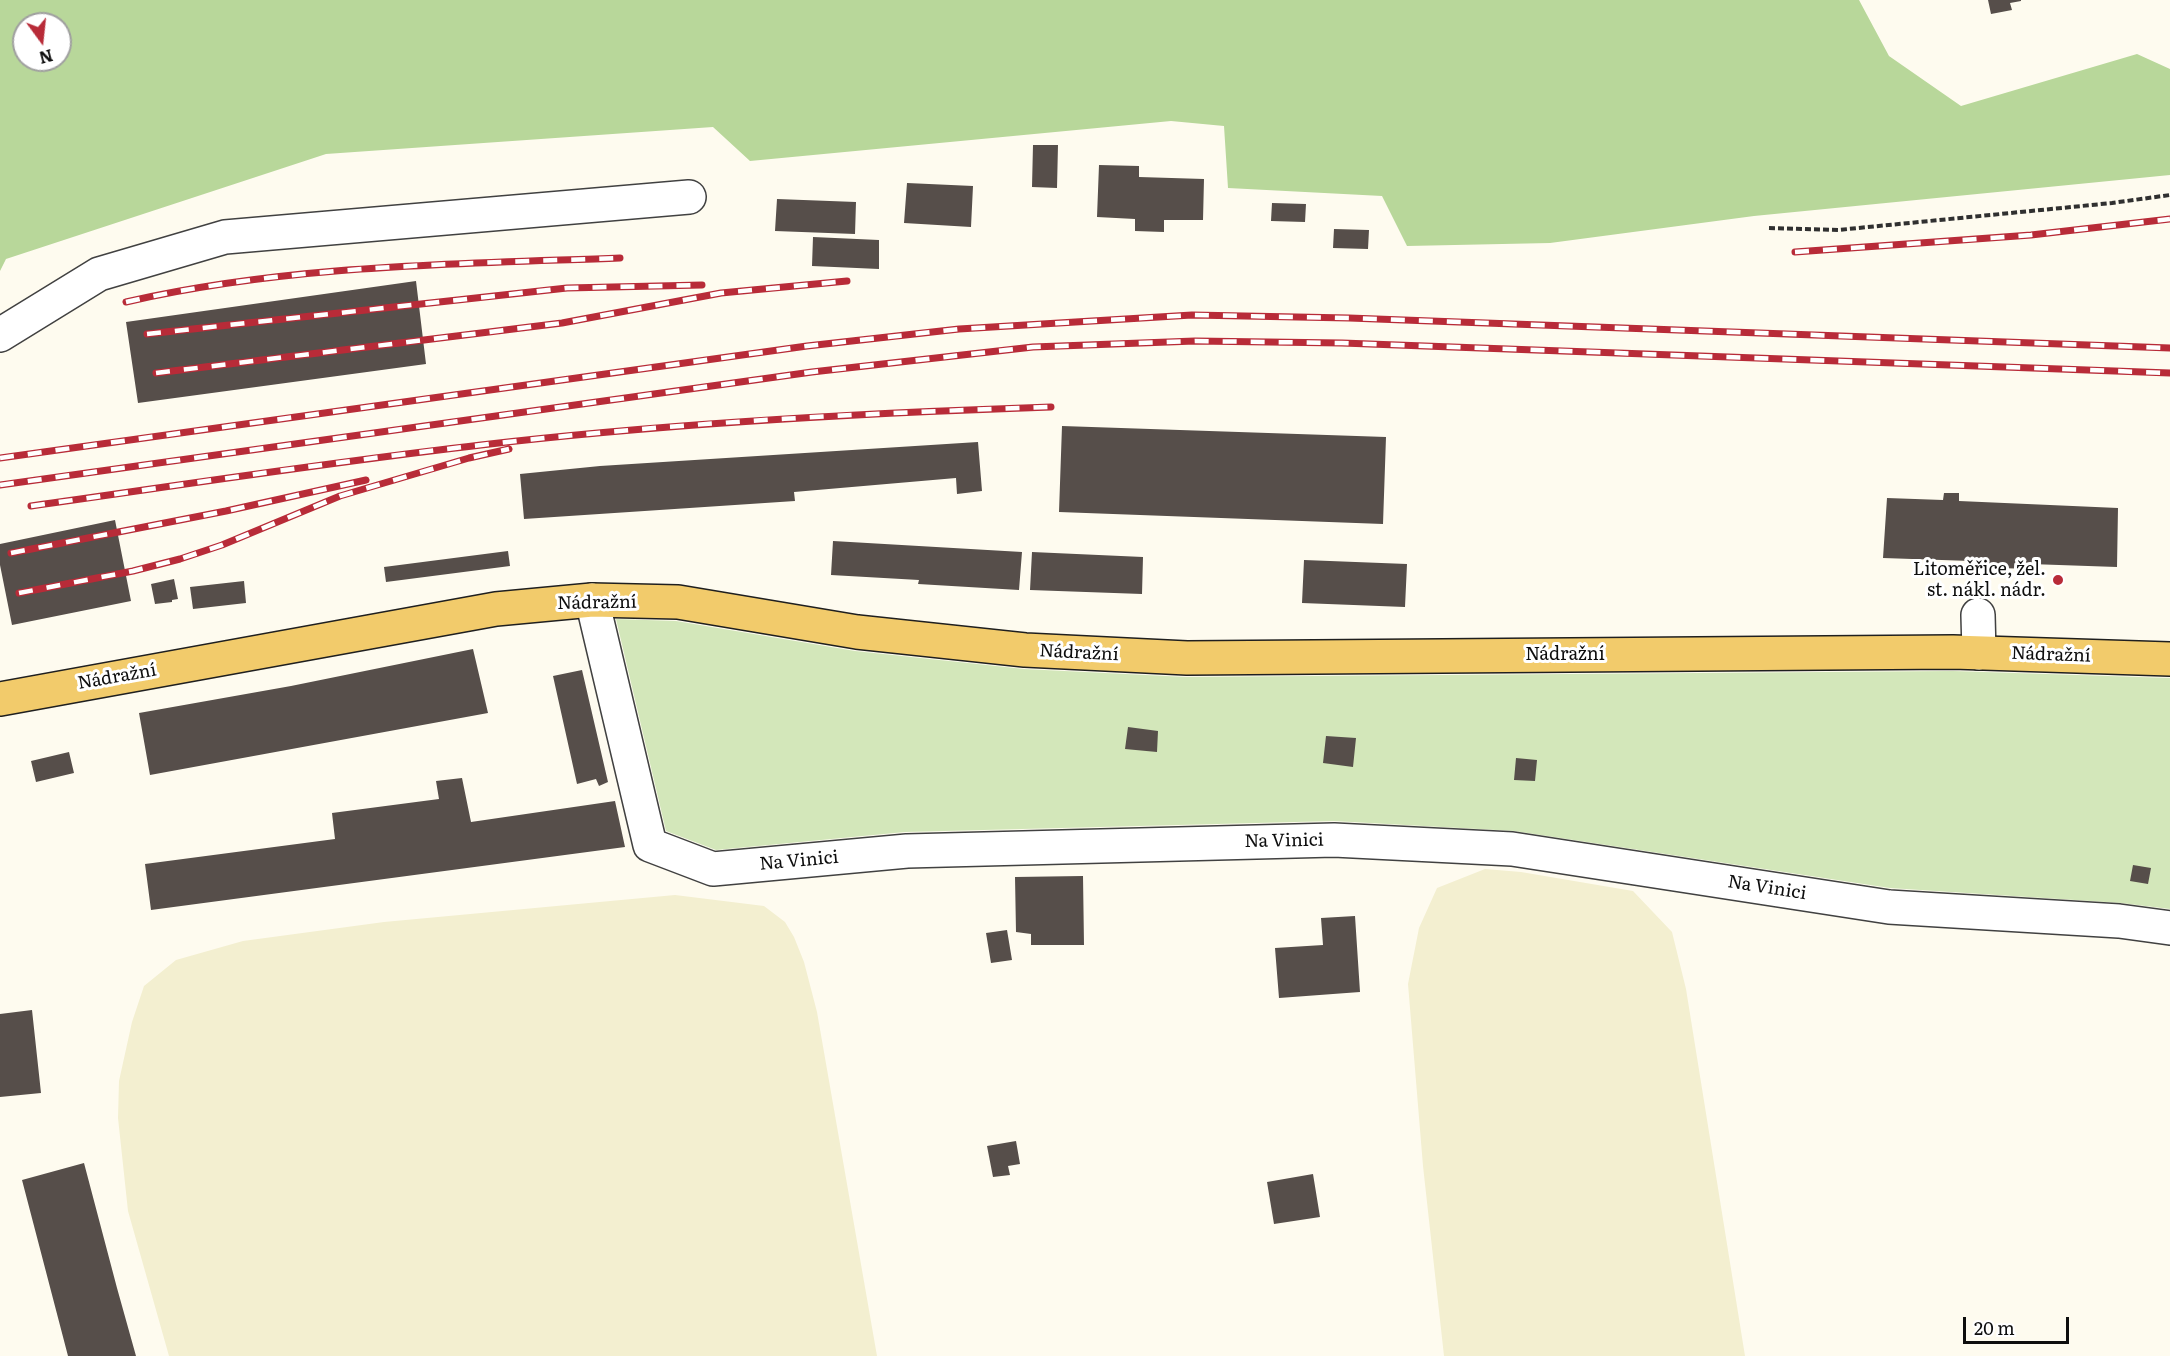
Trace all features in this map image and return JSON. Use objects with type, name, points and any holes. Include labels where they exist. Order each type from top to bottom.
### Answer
[{"type":"main road","name":"Nádražní","points":[[0,699],[496,609],[592,600],[678,602],[857,632],[1026,650],[1187,658],[1979,653],[2170,659]]},
{"type":"street","points":[[0,335],[99,274],[225,237],[689,197]]},
{"type":"street","name":"Na Vinici","points":[[592,600],[650,845],[713,869],[907,850],[1334,840],[1512,849],[1888,907],[2119,921],[2170,928]]},
{"type":"street","points":[[1978,615],[1979,653]]},
{"type":"path","points":[[1769,228],[1838,230],[2112,204],[2170,195]]},
{"type":"shaded area","points":[[1485,869],[1521,872],[1633,891],[1672,932],[1686,989],[1745,1356],[1444,1356],[1423,1166],[1408,984],[1419,928],[1437,888]]},
{"type":"shaded area","points":[[675,895],[764,906],[785,922],[794,937],[804,962],[817,1012],[877,1356],[169,1356],[128,1211],[118,1118],[119,1081],[132,1022],[144,986],[176,960],[243,941],[384,922]]},
{"type":"green space","points":[[0,0],[1859,0],[1889,56],[1961,106],[2137,54],[2170,69],[2170,175],[1754,216],[1550,243],[1407,246],[1382,196],[1228,188],[1224,126],[1171,121],[750,161],[713,127],[326,154],[6,259],[0,271]]},
{"type":"green space","points":[[616,619],[676,621],[855,651],[1024,669],[1186,677],[1953,671],[2170,678],[2170,909],[2121,903],[1890,888],[1514,831],[1334,821],[905,832],[716,850],[666,831]]},
{"type":"building","points":[[1988,0],[2021,1],[2010,3],[2012,10],[1991,14]]},
{"type":"building","points":[[1033,145],[1058,145],[1057,188],[1032,187]]},
{"type":"building","points":[[1099,165],[1139,166],[1139,177],[1204,179],[1203,220],[1164,220],[1164,232],[1135,231],[1135,219],[1097,217]]},
{"type":"building","points":[[907,183],[973,186],[971,227],[904,223]]},
{"type":"building","points":[[777,199],[856,202],[855,234],[775,231]]},
{"type":"building","points":[[1272,203],[1306,204],[1305,222],[1271,221]]},
{"type":"building","points":[[1334,229],[1369,230],[1368,249],[1333,248]]},
{"type":"building","points":[[813,237],[879,240],[879,269],[812,266]]},
{"type":"building","points":[[416,281],[426,364],[138,403],[126,322]]},
{"type":"building","points":[[1062,426],[1386,437],[1383,524],[1059,512]]},
{"type":"building","points":[[978,442],[982,491],[957,494],[956,478],[794,492],[795,501],[524,519],[520,474],[600,466]]},
{"type":"building","points":[[1944,493],[1959,493],[1959,501],[2118,508],[2117,567],[2030,564],[2030,569],[1970,567],[1971,561],[1883,558],[1887,498],[1943,500]]},
{"type":"building","points":[[115,520],[131,601],[12,625],[0,565],[0,544]]},
{"type":"building","points":[[833,541],[1022,552],[1019,590],[918,584],[919,580],[831,575]]},
{"type":"building","points":[[508,551],[510,566],[386,582],[384,567]]},
{"type":"building","points":[[1032,552],[1143,557],[1142,594],[1030,590]]},
{"type":"building","points":[[1304,560],[1407,564],[1405,607],[1302,603]]},
{"type":"building","points":[[174,579],[178,599],[155,604],[151,584]]},
{"type":"building","points":[[244,581],[246,603],[193,609],[190,587]]},
{"type":"building","points":[[473,649],[488,713],[150,775],[139,713],[291,686]]},
{"type":"building","points":[[582,670],[608,782],[599,786],[596,779],[577,784],[553,676]]},
{"type":"building","points":[[1128,727],[1158,731],[1157,752],[1125,749]]},
{"type":"building","points":[[1326,736],[1356,738],[1353,767],[1323,763]]},
{"type":"building","points":[[69,752],[74,773],[36,782],[31,761]]},
{"type":"building","points":[[1516,758],[1537,760],[1535,781],[1514,780]]},
{"type":"building","points":[[462,778],[471,822],[615,801],[625,847],[151,910],[145,864],[335,839],[332,813],[439,799],[436,781]]},
{"type":"building","points":[[2133,865],[2151,868],[2148,884],[2130,881]]},
{"type":"building","points":[[1083,876],[1084,945],[1031,945],[1031,934],[1016,932],[1015,877]]},
{"type":"building","points":[[1355,916],[1360,992],[1279,998],[1275,948],[1323,945],[1321,918]]},
{"type":"building","points":[[1007,930],[1012,960],[991,963],[986,933]]},
{"type":"building","points":[[32,1010],[41,1093],[0,1097],[0,1014]]},
{"type":"building","points":[[1016,1141],[1020,1164],[1008,1166],[1010,1175],[993,1177],[987,1146]]},
{"type":"building","points":[[84,1163],[136,1356],[68,1356],[22,1180]]},
{"type":"building","points":[[1313,1174],[1320,1217],[1274,1224],[1267,1182]]},
{"type":"railway","points":[[1795,252],[2031,235],[2170,219]]},
{"type":"railway","points":[[126,302],[248,280],[310,273],[433,265],[620,258]]},
{"type":"railway","points":[[156,373],[562,323],[721,293],[847,281]]},
{"type":"railway","points":[[147,334],[567,288],[702,285]]},
{"type":"railway","points":[[0,458],[807,346],[959,329],[1192,315],[1349,318],[2170,348]]},
{"type":"railway","points":[[0,485],[812,372],[1033,347],[1195,341],[1342,343],[2170,373]]},
{"type":"railway","points":[[31,506],[368,459],[552,437],[766,420],[1051,407]]},
{"type":"railway","points":[[19,593],[133,571],[180,559],[222,545],[340,496],[469,458],[509,449]]},
{"type":"railway","points":[[11,553],[226,511],[366,480]]},
{"type":"place","name":"Litoměřice, žel. st. nákl. nádr.","points":[[2058,580]]}]
